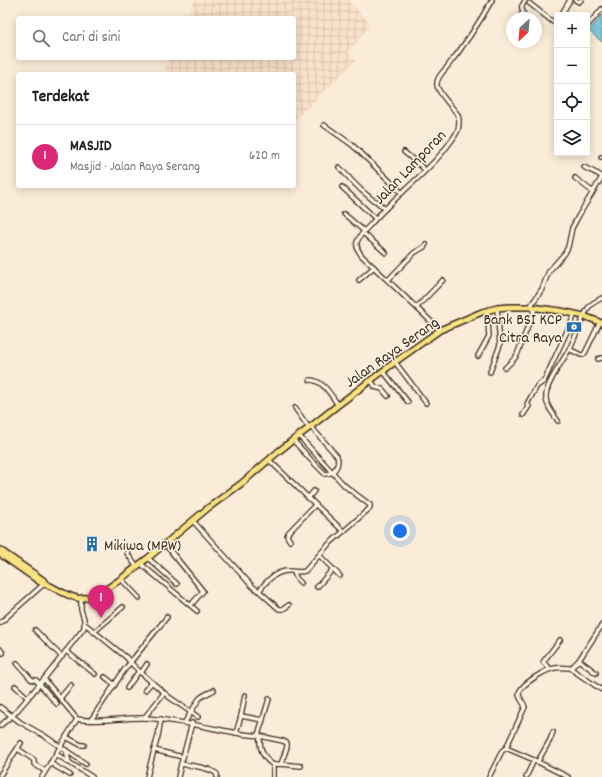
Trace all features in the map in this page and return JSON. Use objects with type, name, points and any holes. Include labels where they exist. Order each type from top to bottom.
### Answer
[{"type":"highway","name":"Jalan Raya Serang","points":[[81,598],[94,596],[108,588],[148,558],[208,508],[242,483],[338,404],[440,330],[487,310],[509,307],[533,308],[575,314],[601,322]]},
{"type":"highway","points":[[0,550],[43,580],[45,583]]},
{"type":"highway","points":[[0,554],[40,582],[75,598],[81,598]]},
{"type":"street","name":"Jalan Lamporan","points":[[440,330],[362,256],[358,250],[357,244],[358,240],[375,218],[434,162],[457,132],[459,125],[458,115],[438,90],[436,84],[439,77],[460,51],[492,0]]},
{"type":"street","points":[[563,12],[570,0]]},
{"type":"street","points":[[575,0],[579,2],[581,0]]},
{"type":"street","points":[[523,12],[521,6],[527,1],[554,22]]},
{"type":"street","points":[[590,23],[602,9]]},
{"type":"street","points":[[324,125],[346,140],[361,153],[402,193]]},
{"type":"street","points":[[404,152],[425,170]]},
{"type":"street","points":[[339,167],[361,190],[385,209]]},
{"type":"street","points":[[505,368],[517,355],[533,308],[549,271],[565,253],[568,247],[572,228],[602,177],[584,167]]},
{"type":"street","points":[[575,178],[593,192]]},
{"type":"street","points":[[342,187],[375,218]]},
{"type":"street","points":[[344,214],[386,253]]},
{"type":"street","points":[[388,280],[414,253],[426,244]]},
{"type":"street","points":[[359,280],[374,267]]},
{"type":"street","points":[[417,307],[443,280]]},
{"type":"street","points":[[558,421],[546,398],[551,380],[569,349],[588,308],[602,298]]},
{"type":"street","points":[[490,372],[498,354],[500,345],[497,308]]},
{"type":"street","points":[[478,356],[489,336],[487,310]]},
{"type":"street","points":[[523,415],[529,406],[528,404],[537,386],[544,381],[575,314]]},
{"type":"street","points":[[569,349],[583,355],[601,322]]},
{"type":"street","points":[[395,362],[426,403]]},
{"type":"street","points":[[383,371],[408,402]]},
{"type":"street","points":[[310,380],[316,381],[324,387],[338,404]]},
{"type":"street","points":[[371,380],[375,387],[382,389],[388,396]]},
{"type":"street","points":[[293,440],[326,474],[333,472],[338,466],[337,456],[310,428],[295,408]]},
{"type":"street","points":[[259,591],[267,581],[278,573],[286,571],[304,572],[328,545],[369,509],[370,506],[345,486],[299,436]]},
{"type":"street","points":[[269,460],[343,531]]},
{"type":"street","points":[[308,498],[314,491]]},
{"type":"street","points":[[290,541],[287,535],[288,533],[315,505]]},
{"type":"street","points":[[192,521],[254,587],[279,609],[283,609],[289,605]]},
{"type":"street","points":[[165,544],[203,591],[191,605]]},
{"type":"street","points":[[128,547],[127,553],[138,565],[191,605],[196,611]]},
{"type":"street","points":[[319,556],[340,576]]},
{"type":"street","points":[[148,558],[178,584]]},
{"type":"street","points":[[317,588],[322,580],[333,569]]},
{"type":"street","points":[[294,572],[296,578],[301,583]]},
{"type":"street","points":[[120,579],[139,598]]},
{"type":"street","points":[[0,623],[45,583]]},
{"type":"street","points":[[0,726],[12,716],[28,698],[82,632],[85,624],[81,610],[81,598]]},
{"type":"street","points":[[94,632],[123,607]]},
{"type":"street","points":[[91,720],[115,685],[120,675],[167,617]]},
{"type":"street","points":[[85,624],[127,658],[140,672],[164,693],[198,717]]},
{"type":"street","points":[[571,668],[579,660],[602,625]]},
{"type":"street","points":[[35,630],[62,657]]},
{"type":"street","points":[[550,669],[544,661],[560,640]]},
{"type":"street","points":[[0,649],[3,653]]},
{"type":"street","points":[[66,651],[95,674]]},
{"type":"street","points":[[579,660],[596,673]]},
{"type":"street","points":[[17,663],[31,679],[36,680],[40,684],[57,704]]},
{"type":"street","points":[[126,688],[147,664]]},
{"type":"street","points":[[491,776],[525,707],[520,697],[520,692],[528,683],[550,669],[571,668],[602,690]]},
{"type":"street","points":[[105,677],[115,685]]},
{"type":"street","points":[[44,678],[77,718],[91,720],[122,718],[161,719],[192,723],[259,736],[287,743],[281,764]]},
{"type":"street","points":[[145,690],[152,682]]},
{"type":"street","points":[[60,698],[71,685]]},
{"type":"street","points":[[16,686],[28,698]]},
{"type":"street","points":[[185,722],[201,696],[214,690]]},
{"type":"street","points":[[144,718],[164,693]]},
{"type":"street","points":[[236,732],[245,695]]},
{"type":"street","points":[[269,699],[259,736],[260,749],[266,759],[273,765],[274,777]]},
{"type":"street","points":[[0,707],[86,764]]},
{"type":"street","points":[[241,716],[263,720]]},
{"type":"street","points":[[42,777],[77,718]]},
{"type":"street","points":[[147,777],[161,719]]},
{"type":"street","points":[[178,777],[192,723]]},
{"type":"street","points":[[526,777],[550,740],[553,732]]},
{"type":"street","points":[[66,737],[84,746]]},
{"type":"street","points":[[0,775],[21,743]]},
{"type":"street","points":[[506,748],[568,777]]},
{"type":"street","points":[[18,749],[34,760],[35,764],[45,771]]},
{"type":"street","points":[[66,750],[69,762]]},
{"type":"street","points":[[154,750],[183,757]]},
{"type":"street","points":[[56,754],[92,777]]},
{"type":"street","points":[[50,763],[70,775]]},
{"type":"street","points":[[181,764],[213,771],[217,774],[217,777]]},
{"type":"street","points":[[273,765],[281,764],[301,766]]},
{"type":"shaded area","points":[[347,0],[371,24],[348,53],[356,60],[296,118],[296,72],[165,72],[167,60],[296,60],[296,16],[189,16],[194,1]]},
{"type":"water","points":[[602,15],[602,42],[590,32],[590,30]]},
{"type":"place","name":"Bank BSI KCP Citra Raya","points":[[574,327]]},
{"type":"place","name":"Mikiwa (MPW)","points":[[92,544]]},
{"type":"place","name":"MASJID","points":[[101,618]]}]
